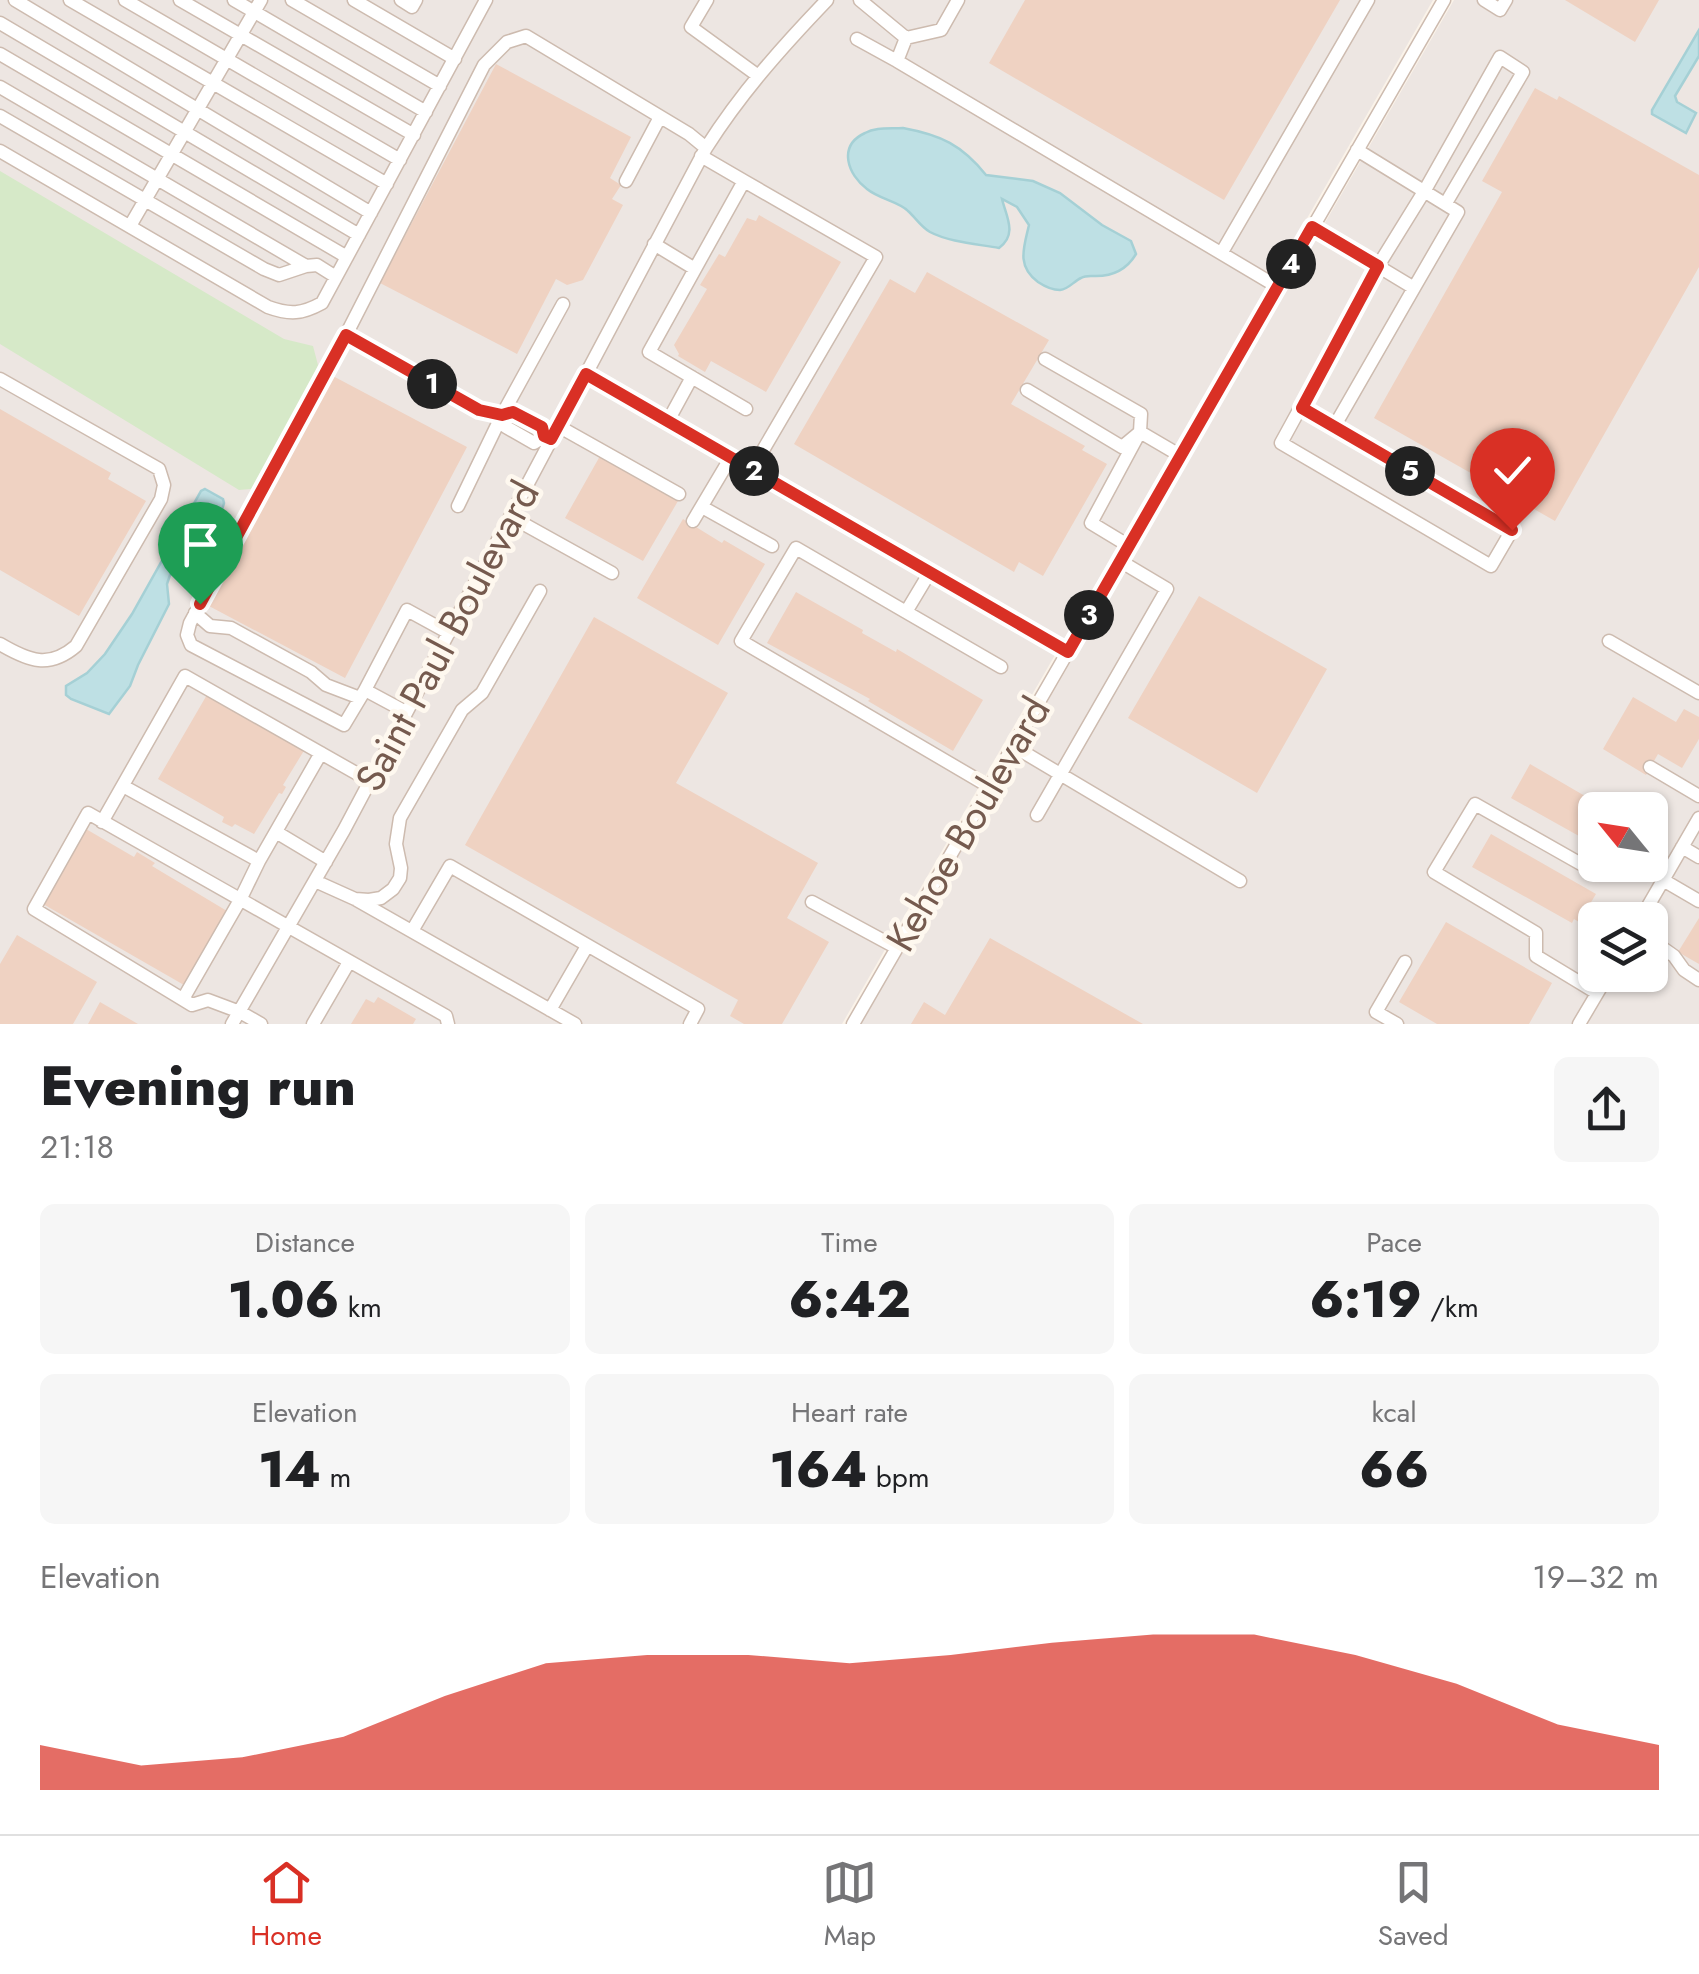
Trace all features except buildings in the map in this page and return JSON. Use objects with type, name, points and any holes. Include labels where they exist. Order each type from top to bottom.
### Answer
[{"type":"street","points":[[359,235],[0,20],[12,0],[372,212]]},
{"type":"street","points":[[70,0],[387,184]]},
{"type":"street","points":[[126,0],[400,160]]},
{"type":"street","points":[[180,0],[414,135]]},
{"type":"street","points":[[234,0],[258,6],[426,112]]},
{"type":"street","points":[[292,0],[440,86]]},
{"type":"street","points":[[354,0],[455,59]]},
{"type":"street","points":[[400,0],[412,7],[416,0]]},
{"type":"street","points":[[0,151],[268,307],[288,314],[306,312],[322,303],[486,0]]},
{"type":"street","points":[[708,0],[691,27],[758,75]]},
{"type":"street","name":"Saint Paul Boulevard","points":[[236,1018],[370,781],[548,437],[558,426],[704,152],[758,75],[826,0]]},
{"type":"street","points":[[860,0],[906,38]]},
{"type":"street","points":[[906,38],[940,30],[958,0]]},
{"type":"street","points":[[1222,252],[1368,0]]},
{"type":"street","name":"Kehoe Boulevard","points":[[853,1024],[1444,0]]},
{"type":"street","points":[[1484,0],[1500,10],[1506,0]]},
{"type":"street","points":[[130,226],[258,6]]},
{"type":"street","points":[[448,633],[407,610],[344,725],[190,645],[187,635],[195,613],[346,335],[484,65],[507,42],[526,36],[689,134],[704,152],[744,181],[876,257],[752,469]]},
{"type":"street","points":[[857,38],[1278,287]]},
{"type":"street","points":[[897,60],[906,38]]},
{"type":"street","points":[[0,54],[347,257]]},
{"type":"street","points":[[1302,408],[1512,530],[1492,566],[1281,443],[1378,266],[1500,58],[1523,72],[1446,203]]},
{"type":"street","points":[[0,87],[306,266]]},
{"type":"street","points":[[0,116],[264,269],[280,275],[316,265],[336,277]]},
{"type":"street","points":[[626,181],[660,116]]},
{"type":"street","points":[[1334,427],[1458,212],[1358,150]]},
{"type":"street","points":[[744,181],[649,352],[746,409]]},
{"type":"street","points":[[1312,227],[1414,288]]},
{"type":"street","points":[[654,244],[695,269]]},
{"type":"street","points":[[458,506],[563,304]]},
{"type":"street","points":[[346,335],[479,410],[502,415]]},
{"type":"street","points":[[1045,359],[1141,414],[1140,432],[1091,523],[1129,546]]},
{"type":"street","points":[[586,374],[1068,652]]},
{"type":"street","points":[[668,421],[692,377]]},
{"type":"street","points":[[0,380],[159,469],[164,484],[161,499],[76,646],[61,659],[42,660],[18,655],[0,644]]},
{"type":"street","points":[[1028,390],[1122,447],[1140,432]]},
{"type":"street","points":[[502,415],[506,427],[534,442],[548,437]]},
{"type":"street","points":[[558,426],[679,494]]},
{"type":"street","points":[[1140,432],[1181,456]]},
{"type":"street","points":[[694,522],[730,457]]},
{"type":"street","points":[[702,506],[772,546]]},
{"type":"street","points":[[507,522],[522,523],[612,572]]},
{"type":"street","points":[[990,787],[741,641],[796,548],[1001,667]]},
{"type":"street","points":[[1037,815],[1167,589],[1120,561]]},
{"type":"street","points":[[906,612],[930,572]]},
{"type":"street","points":[[355,898],[381,898],[400,878],[396,844],[400,818],[462,710],[482,693],[540,591]]},
{"type":"street","points":[[195,613],[210,626],[231,628],[312,672],[326,685],[363,694],[406,712]]},
{"type":"street","points":[[1608,641],[1699,693]]},
{"type":"street","points":[[102,822],[184,676],[370,781]]},
{"type":"street","points":[[1014,746],[1240,881]]},
{"type":"street","points":[[183,999],[321,753]]},
{"type":"street","points":[[1650,767],[1699,796]]},
{"type":"street","points":[[123,786],[259,861]]},
{"type":"street","points":[[1578,862],[1475,804],[1434,872],[1536,933],[1536,956],[1578,980]]},
{"type":"street","points":[[261,1024],[236,1018],[208,1000],[192,1005],[34,909],[88,814],[446,1016],[448,1024]]},
{"type":"street","points":[[1668,871],[1699,818]]},
{"type":"street","points":[[276,832],[326,862]]},
{"type":"street","points":[[1682,847],[1699,857]]},
{"type":"street","points":[[412,931],[450,866],[698,1009],[690,1024]]},
{"type":"street","points":[[315,881],[355,898],[574,1024]]},
{"type":"street","points":[[1666,882],[1699,901]]},
{"type":"street","points":[[812,902],[897,948]]},
{"type":"street","points":[[550,1010],[588,946]]},
{"type":"street","points":[[1668,952],[1699,980]]},
{"type":"street","points":[[313,1024],[349,962]]},
{"type":"street","points":[[1397,1024],[1376,1012],[1404,962]]},
{"type":"street","points":[[1579,1024],[1598,992]]},
{"type":"shaded area","points":[[0,0],[1433,0],[842,1024],[0,1024]]},
{"type":"shaded area","points":[[1454,0],[1699,0],[1699,1024],[861,1024]]},
{"type":"green space","points":[[0,171],[284,339],[313,346],[318,365],[303,412],[260,488],[239,490],[0,344]]},
{"type":"water","points":[[1699,30],[1699,56],[1675,96],[1677,102],[1696,113],[1686,133],[1652,114],[1652,110]]},
{"type":"water","points":[[903,128],[950,143],[986,175],[1033,181],[1060,193],[1131,241],[1136,254],[1119,271],[1085,276],[1057,290],[1031,276],[1023,256],[1029,225],[1017,207],[1002,199],[1009,231],[999,248],[930,232],[904,208],[860,183],[848,161],[851,145],[865,133]]},
{"type":"water","points":[[205,489],[223,499],[222,510],[192,562],[170,575],[169,604],[130,686],[109,714],[71,699],[66,695],[66,686],[87,673],[105,654]]},
{"type":"route","points":[[200,604],[346,335],[479,410],[502,415],[513,412],[542,427],[544,436],[551,439],[586,374],[1068,652],[1312,227],[1378,266],[1302,408],[1512,530]]}]
